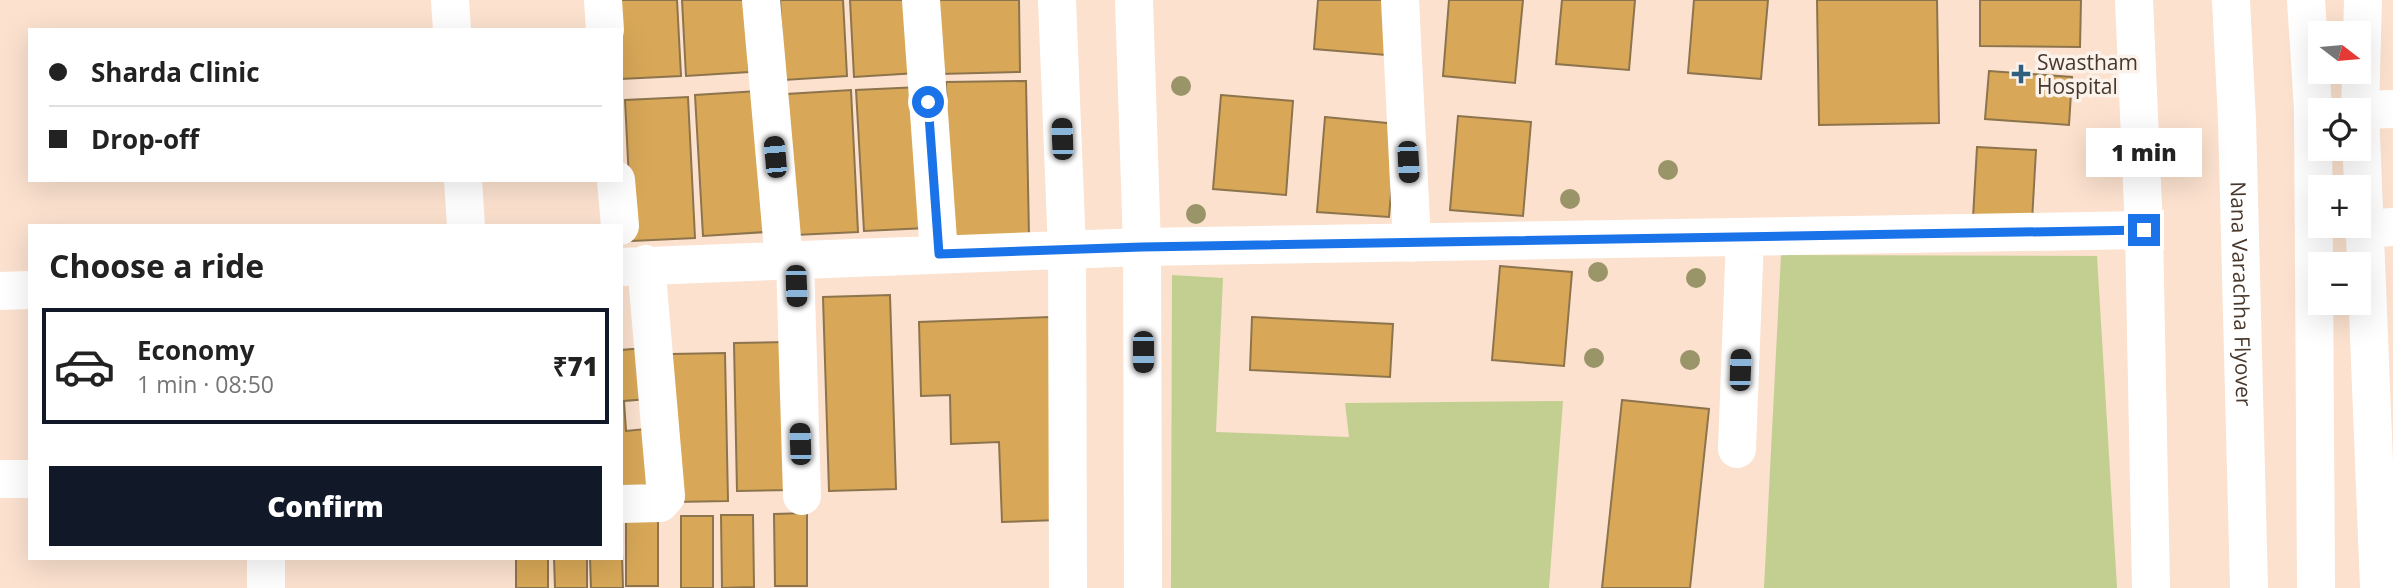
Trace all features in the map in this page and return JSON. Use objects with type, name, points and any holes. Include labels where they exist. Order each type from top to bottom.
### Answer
[{"type":"street","points":[[450,0],[452,28]]},
{"type":"street","points":[[603,0],[605,28]]},
{"type":"street","points":[[761,0],[790,260],[802,496]]},
{"type":"street","points":[[921,0],[939,254]]},
{"type":"street","points":[[1057,0],[1067,250],[1068,588]]},
{"type":"street","points":[[1134,0],[1142,247],[1143,588]]},
{"type":"street","points":[[1400,0],[1412,243]]},
{"type":"street","points":[[2134,0],[2144,230],[2151,588]]},
{"type":"street","name":"Nana Varachha Flyover","points":[[2231,0],[2237,120],[2249,588]]},
{"type":"street","points":[[2306,0],[2313,109],[2316,588]]},
{"type":"street","points":[[2360,98],[2363,0]]},
{"type":"street","points":[[2371,109],[2393,108]]},
{"type":"street","points":[[2368,161],[2379,228],[2379,588]]},
{"type":"street","points":[[463,182],[466,224]]},
{"type":"street","points":[[616,182],[620,224]]},
{"type":"street","points":[[623,504],[660,503],[666,496],[628,261],[790,260],[1142,247],[2144,230]]},
{"type":"street","points":[[1737,449],[1745,237]]},
{"type":"street","points":[[0,291],[28,290]]},
{"type":"street","points":[[0,480],[28,479]]},
{"type":"street","points":[[265,588],[266,560]]},
{"type":"green space","points":[[1781,255],[2097,256],[2117,588],[1764,588]]},
{"type":"green space","points":[[1172,275],[1223,278],[1216,432],[1349,437],[1345,403],[1563,401],[1549,588],[1171,588]]},
{"type":"building","points":[[613,0],[677,0],[681,76],[623,79],[623,28],[620,28]]},
{"type":"building","points":[[682,0],[745,0],[749,72],[686,76]]},
{"type":"building","points":[[780,0],[843,0],[847,76],[784,80]]},
{"type":"building","points":[[850,0],[914,0],[917,73],[854,77]]},
{"type":"building","points":[[939,0],[1019,0],[1020,72],[940,74]]},
{"type":"building","points":[[1318,0],[1391,0],[1386,55],[1314,49]]},
{"type":"building","points":[[1449,0],[1523,0],[1515,83],[1443,76]]},
{"type":"building","points":[[1562,0],[1635,0],[1629,70],[1556,64]]},
{"type":"building","points":[[1694,0],[1768,0],[1761,79],[1688,73]]},
{"type":"building","points":[[1817,0],[1937,0],[1939,123],[1819,125]]},
{"type":"building","points":[[1980,0],[2081,0],[2080,47],[1980,46]]},
{"type":"building","points":[[1989,71],[2072,77],[2069,125],[1985,119]]},
{"type":"building","points":[[1026,81],[1029,237],[949,238],[946,82]]},
{"type":"building","points":[[920,87],[927,228],[864,231],[856,90]]},
{"type":"building","points":[[851,90],[858,232],[795,235],[787,94]]},
{"type":"building","points":[[758,91],[766,232],[703,236],[695,95]]},
{"type":"building","points":[[1221,95],[1293,101],[1286,195],[1213,189]]},
{"type":"building","points":[[688,97],[695,238],[632,241],[625,100]]},
{"type":"building","points":[[1458,116],[1531,122],[1523,216],[1450,210]]},
{"type":"building","points":[[1325,117],[1397,124],[1389,217],[1317,212]]},
{"type":"building","points":[[1977,147],[2036,150],[2032,221],[1973,218]]},
{"type":"building","points":[[1500,266],[1572,272],[1564,366],[1492,360]]},
{"type":"building","points":[[890,295],[896,489],[829,491],[823,297]]},
{"type":"building","points":[[1050,317],[1058,520],[1002,522],[999,442],[951,444],[950,395],[921,396],[919,322]]},
{"type":"building","points":[[1252,317],[1393,324],[1390,377],[1250,370]]},
{"type":"building","points":[[788,342],[790,490],[737,491],[734,343]]},
{"type":"building","points":[[644,348],[648,399],[624,401],[626,431],[645,429],[649,486],[623,488],[623,350]]},
{"type":"building","points":[[725,353],[728,501],[674,502],[671,354]]},
{"type":"building","points":[[1622,400],[1709,409],[1690,588],[1602,588]]},
{"type":"building","points":[[626,513],[658,513],[658,586],[626,586]]},
{"type":"building","points":[[807,513],[807,586],[775,586],[774,514]]},
{"type":"building","points":[[721,515],[753,515],[754,587],[722,588]]},
{"type":"building","points":[[681,516],[713,516],[713,588],[681,588]]},
{"type":"building","points":[[516,560],[548,560],[548,588],[516,588]]},
{"type":"building","points":[[554,560],[587,560],[587,588],[555,588]]},
{"type":"building","points":[[590,560],[622,560],[623,588],[591,588]]},
{"type":"place","name":"Swastham Hospital","points":[[2021,74]]},
{"type":"route","points":[[928,102],[939,254],[1142,247],[2144,230]]}]
